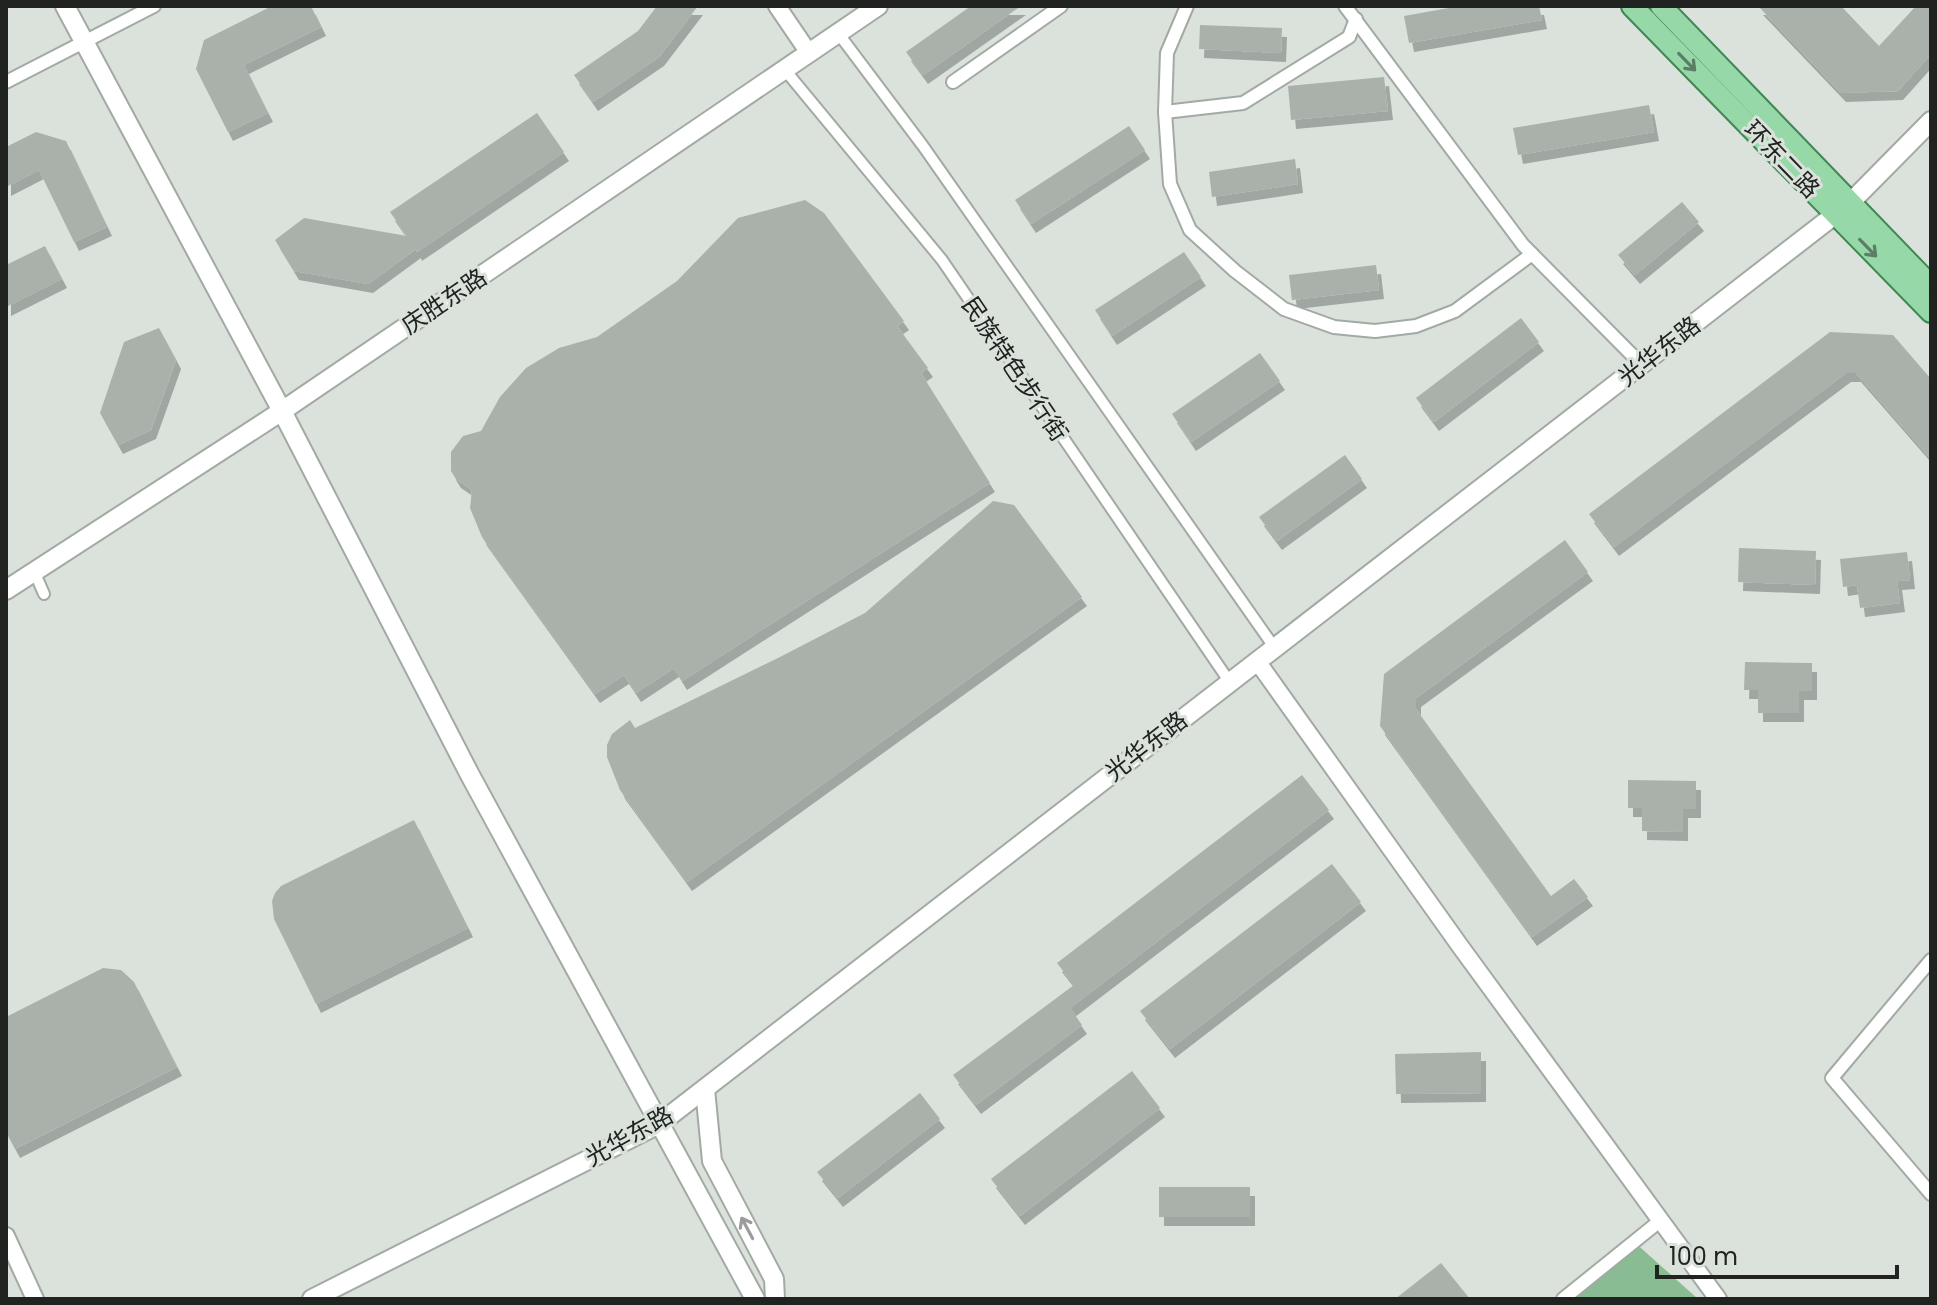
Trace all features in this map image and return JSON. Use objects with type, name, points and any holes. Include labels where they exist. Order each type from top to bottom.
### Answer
[{"type":"main road","points":[[65,6],[282,411],[470,775],[755,1299]]},
{"type":"main road","name":"庆胜东路","points":[[6,590],[282,411],[878,6]]},
{"type":"main road","name":"环东二路","points":[[1632,6],[1843,209],[1931,286]]},
{"type":"main road","name":"环东二路","points":[[1661,6],[1931,312]]},
{"type":"main road","name":"光华东路","points":[[312,1299],[659,1124],[1843,209],[1931,121]]},
{"type":"main road","points":[[705,1089],[712,1161],[774,1279],[775,1299]]},
{"type":"street","points":[[6,82],[154,6]]},
{"type":"street","points":[[777,6],[809,53]]},
{"type":"street","points":[[953,82],[1061,6]]},
{"type":"street","points":[[1187,6],[1167,53],[1165,112],[1170,184],[1190,230],[1235,271],[1284,309],[1334,327],[1375,331],[1416,326],[1455,311],[1532,254]]},
{"type":"street","points":[[1345,6],[1532,254],[1642,365]]},
{"type":"street","points":[[1165,112],[1243,103],[1349,37],[1356,19]]},
{"type":"street","points":[[838,33],[923,146],[1274,647]]},
{"type":"street","name":"民族特色步行街","points":[[785,70],[942,260],[1229,681]]},
{"type":"street","points":[[34,571],[44,594]]},
{"type":"street","points":[[1257,661],[1718,1299]]},
{"type":"street","points":[[1931,960],[1832,1078],[1931,1194]]},
{"type":"street","points":[[1563,1299],[1661,1220]]},
{"type":"street","points":[[6,1236],[35,1299]]},
{"type":"green space","points":[[1632,1240],[1698,1299],[1563,1299]]},
{"type":"building","points":[[272,6],[311,6],[321,27],[244,65],[268,113],[228,132],[196,69],[204,40]]},
{"type":"building","points":[[657,6],[698,6],[659,57],[593,102],[574,75],[638,31]]},
{"type":"building","points":[[971,6],[1021,6],[923,75],[906,52]]},
{"type":"building","points":[[1460,6],[1539,6],[1542,20],[1409,43],[1404,16]]},
{"type":"building","points":[[1758,6],[1841,6],[1879,46],[1916,6],[1931,6],[1931,54],[1898,91],[1841,93]]},
{"type":"building","points":[[1200,25],[1282,28],[1281,53],[1199,49]]},
{"type":"building","points":[[1384,77],[1388,111],[1291,120],[1288,86]]},
{"type":"building","points":[[1649,105],[1654,132],[1518,155],[1513,128]]},
{"type":"building","points":[[537,113],[564,152],[368,284],[294,271],[275,240],[304,218],[407,236],[390,212]]},
{"type":"building","points":[[1129,126],[1145,150],[1031,224],[1015,200]]},
{"type":"building","points":[[36,132],[66,141],[107,227],[74,242],[39,170],[6,187],[6,147]]},
{"type":"building","points":[[1295,159],[1298,184],[1212,197],[1209,172]]},
{"type":"building","points":[[805,200],[824,213],[904,321],[897,326],[928,368],[921,373],[990,483],[682,681],[674,668],[636,693],[624,675],[595,694],[482,537],[470,508],[472,490],[456,479],[451,471],[451,452],[463,436],[481,431],[500,397],[526,368],[559,348],[597,337],[677,281],[738,218]]},
{"type":"building","points":[[1682,202],[1699,222],[1635,275],[1618,255]]},
{"type":"building","points":[[45,246],[62,279],[6,307],[6,265]]},
{"type":"building","points":[[1184,252],[1201,277],[1112,336],[1095,310]]},
{"type":"building","points":[[1376,265],[1379,290],[1292,300],[1289,275]]},
{"type":"building","points":[[1521,318],[1539,342],[1434,422],[1416,398]]},
{"type":"building","points":[[159,328],[176,360],[151,430],[118,445],[100,413],[124,342]]},
{"type":"building","points":[[1830,332],[1893,335],[1931,379],[1931,459],[1856,373],[1846,373],[1614,547],[1589,514]]},
{"type":"building","points":[[1260,353],[1280,381],[1191,442],[1172,414]]},
{"type":"building","points":[[1345,455],[1362,479],[1277,541],[1259,517]]},
{"type":"building","points":[[993,501],[1014,505],[1082,597],[687,882],[620,790],[607,757],[607,745],[612,734],[630,720],[635,728],[865,613]]},
{"type":"building","points":[[1565,540],[1588,572],[1416,698],[1416,709],[1551,896],[1574,879],[1588,897],[1532,937],[1380,726],[1384,674]]},
{"type":"building","points":[[1739,548],[1816,551],[1815,585],[1738,582]]},
{"type":"building","points":[[1907,552],[1910,580],[1897,581],[1900,603],[1860,608],[1857,585],[1843,587],[1840,559]]},
{"type":"building","points":[[1745,662],[1812,663],[1812,691],[1799,691],[1799,713],[1758,713],[1758,690],[1744,690]]},
{"type":"building","points":[[1302,775],[1329,810],[1070,1008],[1082,1025],[976,1105],[953,1075],[1074,985],[1057,963]]},
{"type":"building","points":[[1628,780],[1696,781],[1696,809],[1683,809],[1683,832],[1642,831],[1642,808],[1628,808]]},
{"type":"building","points":[[414,820],[468,928],[316,1004],[274,919],[272,901],[275,893],[281,886]]},
{"type":"building","points":[[1332,864],[1361,902],[1170,1049],[1140,1011]]},
{"type":"building","points":[[103,968],[121,970],[134,982],[177,1067],[15,1149],[6,1132],[6,1017]]},
{"type":"building","points":[[1481,1052],[1481,1093],[1396,1094],[1395,1054]]},
{"type":"building","points":[[1132,1071],[1160,1108],[1020,1216],[991,1179]]},
{"type":"building","points":[[920,1093],[940,1119],[838,1198],[817,1172]]},
{"type":"building","points":[[1159,1187],[1250,1187],[1250,1217],[1159,1217]]},
{"type":"building","points":[[1441,1263],[1470,1299],[1395,1299]]}]
